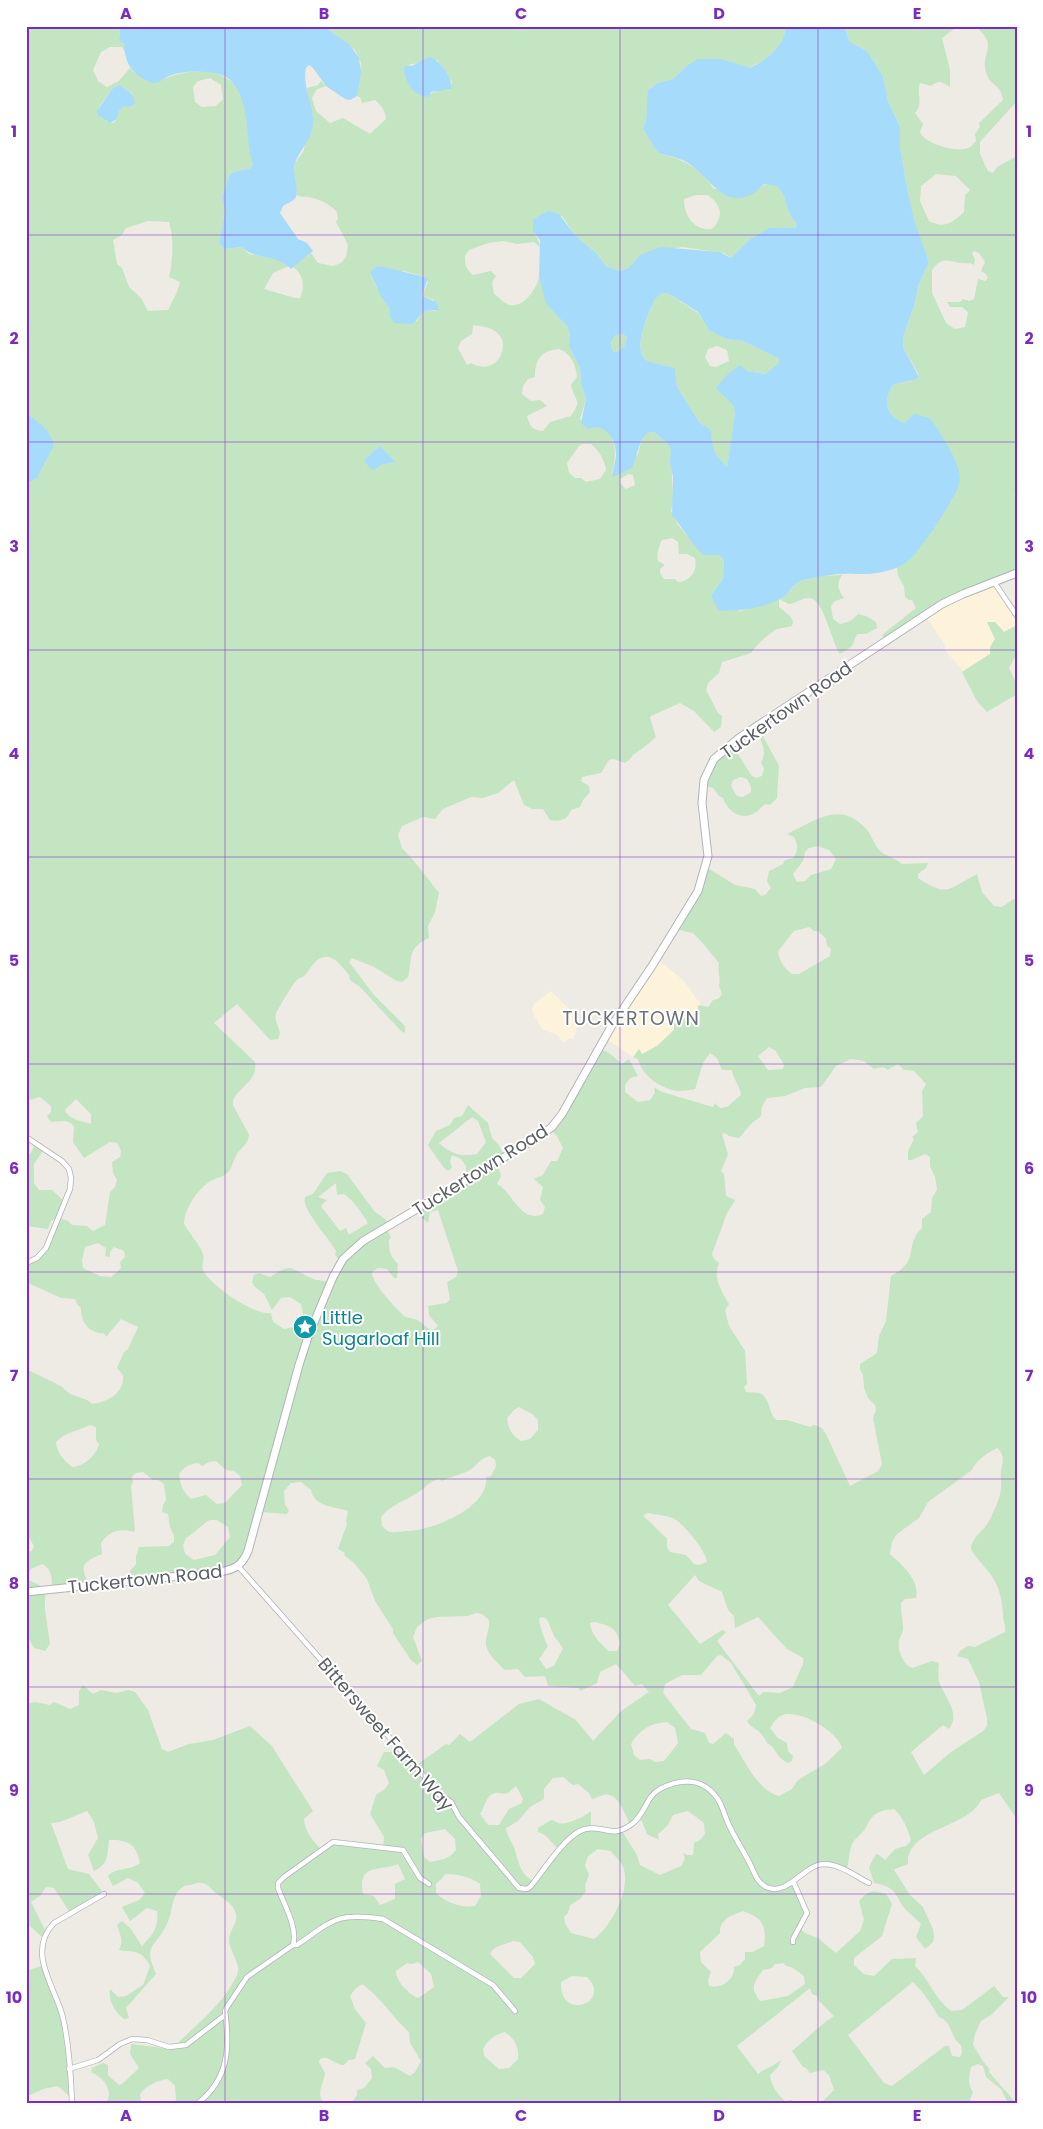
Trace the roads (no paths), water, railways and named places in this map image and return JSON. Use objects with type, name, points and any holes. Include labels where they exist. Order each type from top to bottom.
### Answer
[{"type":"street","name":"Tuckertown Road","points":[[26,1592],[228,1571],[244,1561],[299,1365],[333,1277],[343,1259],[363,1241],[540,1136],[558,1119],[610,1027],[652,966],[698,891],[708,856],[702,788],[705,774],[712,762],[739,738],[942,604],[1017,573]]},
{"type":"street","points":[[994,582],[1017,616]]},
{"type":"street","points":[[26,1137],[62,1161],[69,1169],[71,1178],[70,1189],[46,1248],[37,1258],[26,1262]]},
{"type":"street","name":"Bittersweet Farm Way","points":[[238,1566],[439,1794],[451,1802],[459,1817],[519,1888],[527,1889],[531,1886],[570,1837],[586,1829],[594,1828],[615,1832],[622,1830],[638,1820],[654,1792],[686,1780],[696,1782],[716,1797],[730,1828],[761,1884],[776,1889],[785,1887],[805,1872],[822,1864],[837,1866],[869,1883]]},
{"type":"street","points":[[292,1945],[295,1938],[278,1883],[333,1842],[403,1850],[420,1878],[429,1884]]},
{"type":"street","points":[[793,1881],[807,1913],[793,1939],[794,1942]]},
{"type":"street","points":[[72,2103],[62,2014],[43,1966],[44,1940],[48,1930],[54,1923],[104,1894]]},
{"type":"street","points":[[198,2103],[213,2089],[224,2071],[228,2042],[226,2007],[247,1978],[292,1945],[297,1945],[328,1922],[340,1917],[363,1916],[383,1919],[493,1985],[516,2011]]},
{"type":"street","points":[[69,2069],[98,2060],[120,2044],[132,2039],[147,2040],[169,2047],[186,2045],[225,2015]]},
{"type":"water","points":[[120,26],[323,26],[350,45],[359,58],[361,72],[357,96],[350,100],[345,99],[326,86],[309,65],[306,68],[306,82],[313,115],[311,133],[295,163],[296,197],[283,206],[280,213],[298,239],[307,243],[313,251],[291,269],[279,260],[248,252],[242,247],[224,249],[219,243],[225,213],[222,197],[229,176],[233,172],[251,168],[253,165],[245,110],[238,90],[226,77],[203,72],[178,73],[155,83],[146,80],[131,69],[125,55],[124,44],[119,41]]},
{"type":"water","points":[[786,26],[844,26],[850,42],[867,51],[883,76],[888,101],[900,127],[900,147],[914,220],[929,262],[918,286],[915,303],[903,337],[903,347],[919,377],[893,385],[887,402],[893,416],[905,423],[914,414],[930,418],[957,464],[960,479],[954,496],[931,533],[910,559],[900,566],[879,573],[834,575],[801,581],[785,596],[762,606],[719,611],[711,596],[723,578],[724,560],[719,555],[704,555],[698,550],[672,515],[673,477],[670,462],[671,451],[667,443],[654,432],[647,433],[641,441],[632,468],[613,477],[616,457],[615,444],[605,430],[594,427],[588,429],[581,423],[586,399],[581,384],[580,368],[569,346],[570,336],[567,326],[547,305],[545,300],[539,276],[540,240],[533,231],[533,220],[548,211],[559,214],[575,235],[597,254],[606,266],[620,271],[628,268],[640,255],[660,247],[720,252],[731,258],[750,239],[769,228],[795,228],[797,224],[790,214],[783,194],[777,186],[765,184],[753,194],[743,198],[733,198],[725,195],[687,163],[658,153],[643,129],[646,120],[648,90],[658,83],[673,79],[685,67],[698,59],[722,59],[750,68],[774,52],[785,33]],"holes":[[[668,293],[698,312],[709,330],[726,339],[743,341],[779,359],[779,363],[765,374],[747,371],[740,365],[727,375],[716,388],[733,405],[735,413],[727,467],[714,450],[711,430],[700,423],[677,387],[675,368],[650,362],[643,356],[641,349],[642,332],[649,313],[655,299],[661,294]],[[623,334],[627,337],[625,345],[614,352],[611,347],[611,341],[616,335]]]},
{"type":"water","points":[[429,57],[437,61],[448,75],[451,89],[431,92],[429,97],[414,91],[408,83],[404,68],[407,65],[412,66]]},
{"type":"water","points":[[120,85],[132,95],[134,105],[123,106],[119,111],[117,119],[110,123],[98,115],[97,111],[113,88]]},
{"type":"water","points":[[377,266],[428,278],[422,296],[436,302],[439,310],[424,311],[413,324],[394,323],[390,317],[389,308],[370,272]]},
{"type":"water","points":[[26,413],[40,423],[47,431],[54,446],[37,478],[26,484]]},
{"type":"water","points":[[380,446],[396,462],[381,465],[374,470],[365,462],[365,459]]},
{"type":"place","name":"Little Sugarloaf Hill","points":[[305,1327]]},
{"type":"district","name":"TUCKERTOWN","points":[[631,1018]]}]
